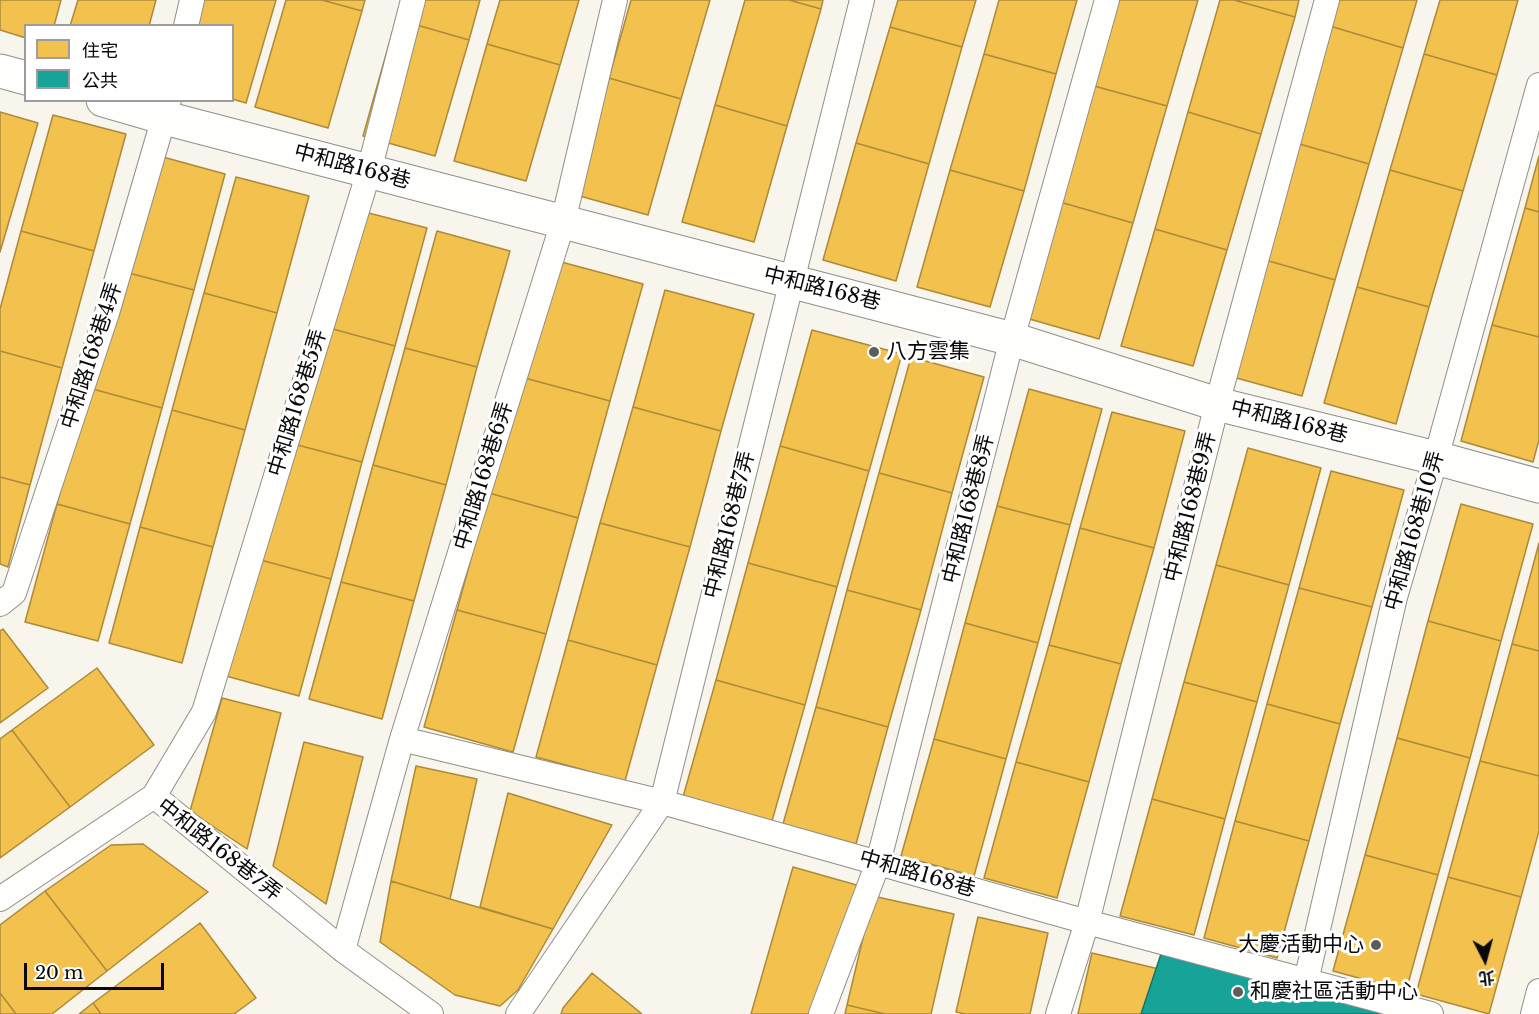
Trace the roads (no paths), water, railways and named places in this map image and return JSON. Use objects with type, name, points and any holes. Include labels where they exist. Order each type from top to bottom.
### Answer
[{"type":"street","points":[[0,71],[24,77]]},
{"type":"street","name":"中和路168巷","points":[[116,102],[167,110],[369,171],[1012,339],[1217,404],[1539,486]]},
{"type":"lane","points":[[186,24],[192,0]]},
{"type":"lane","name":"中和路168巷5弄","points":[[154,796],[204,712],[369,171],[413,0]]},
{"type":"lane","name":"中和路168巷6弄","points":[[343,950],[402,739],[563,222],[615,0]]},
{"type":"lane","name":"中和路168巷7弄","points":[[518,1014],[662,802],[862,0]]},
{"type":"lane","name":"中和路168巷8弄","points":[[821,1014],[878,863],[1012,339],[1107,0]]},
{"type":"lane","name":"中和路168巷9弄","points":[[1058,1014],[1087,922],[1217,404],[1327,0]]},
{"type":"lane","name":"中和路168巷10弄","points":[[1306,981],[1395,597],[1436,458],[1539,85]]},
{"type":"lane","name":"中和路168巷4弄","points":[[0,604],[14,592],[107,314],[167,110]]},
{"type":"lane","name":"中和路168巷","points":[[402,739],[662,802],[1087,922],[1431,1014]]},
{"type":"lane","name":"中和路168巷7弄","points":[[0,898],[154,796],[343,950],[431,1014]]},
{"type":"lane","points":[[1533,1014],[1539,991]]},
{"type":"place","name":"八方雲集","points":[[874,352]]},
{"type":"place","name":"大慶活動中心","points":[[1376,945]]},
{"type":"place","name":"和慶社區活動中心","points":[[1238,992]]}]
